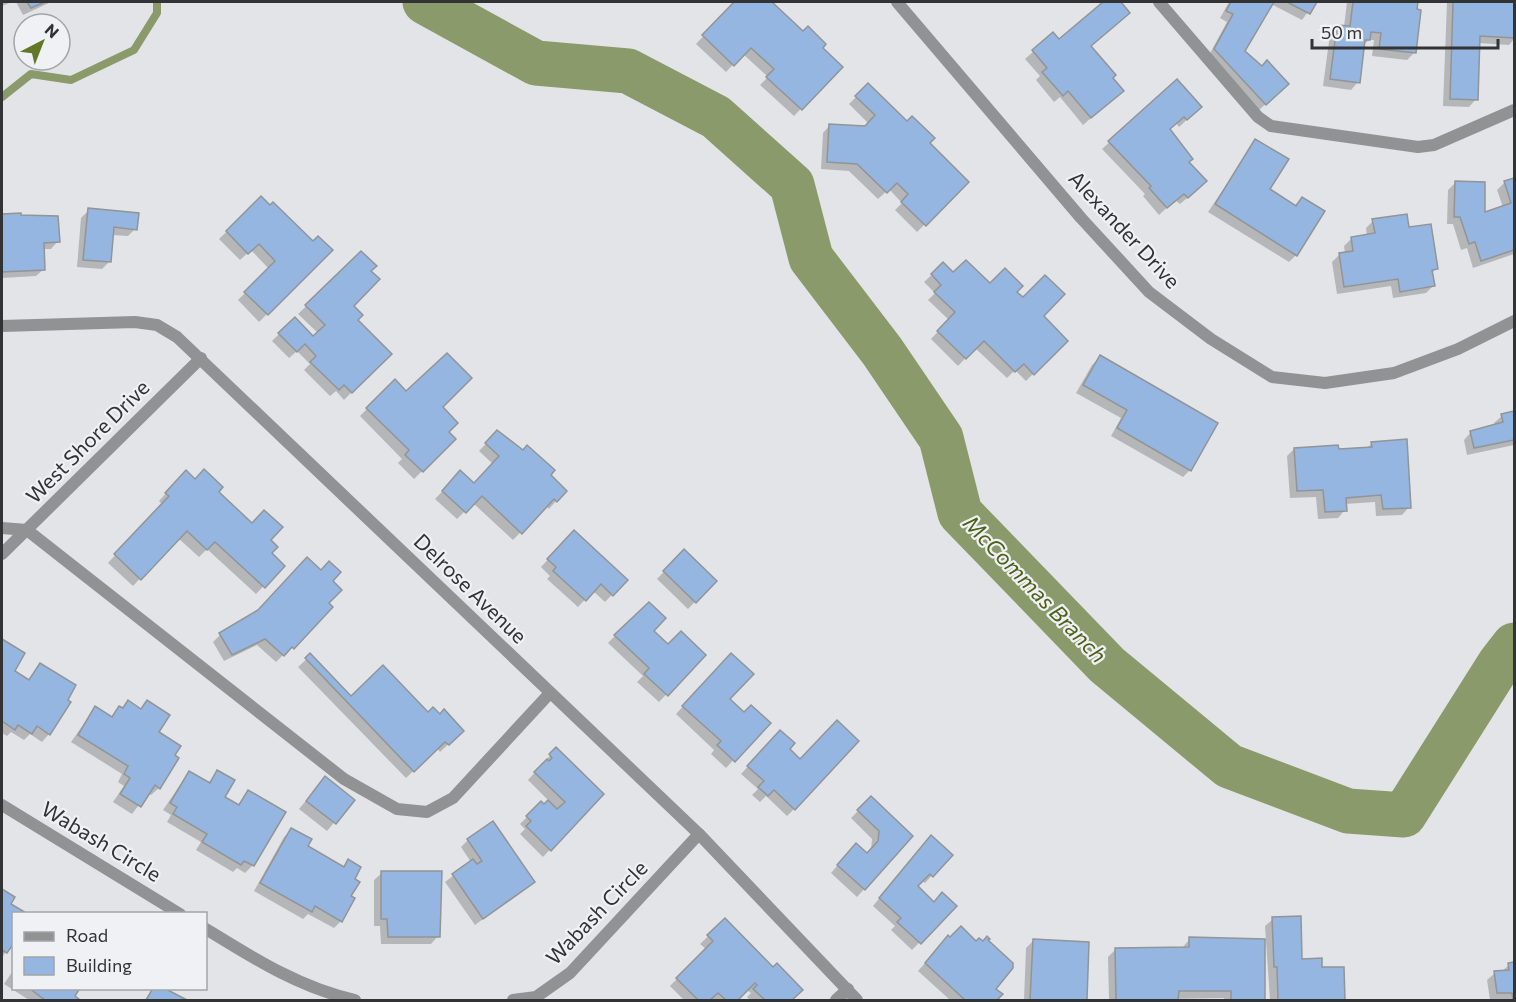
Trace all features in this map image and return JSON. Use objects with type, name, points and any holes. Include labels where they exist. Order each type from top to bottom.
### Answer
[{"type":"street","name":"Alexander Drive","points":[[897,2],[1081,218],[1149,292],[1211,339],[1272,377],[1325,383],[1394,373],[1458,349],[1515,321]]},
{"type":"street","points":[[1159,2],[1258,117],[1271,126],[1418,147],[1434,145],[1515,110]]},
{"type":"street","name":"Delrose Avenue","points":[[2,326],[135,321],[157,325],[177,337],[699,834],[857,1000]]},
{"type":"street","name":"West Shore Drive","points":[[2,554],[201,358]]},
{"type":"street","points":[[2,528],[27,530],[344,779],[397,809],[427,812],[453,798],[550,693]]},
{"type":"street","name":"Wabash Circle","points":[[2,805],[177,912]]},
{"type":"street","name":"Wabash Circle","points":[[513,1000],[536,997],[570,973],[699,834]]},
{"type":"street","points":[[207,930],[272,969],[323,994],[355,1000]]},
{"type":"street","points":[[836,1000],[848,990]]},
{"type":"building","points":[[27,2],[45,2],[31,8]]},
{"type":"building","points":[[734,2],[772,2],[803,31],[808,26],[826,44],[823,48],[843,67],[802,110],[766,77],[774,69],[751,48],[734,66],[702,35]]},
{"type":"building","points":[[1103,2],[1121,2],[1130,13],[1091,46],[1116,75],[1113,78],[1124,91],[1091,118],[1068,91],[1063,96],[1042,72],[1047,68],[1032,50],[1053,32],[1059,39]]},
{"type":"building","points":[[1231,2],[1274,2],[1245,51],[1262,66],[1267,60],[1289,84],[1266,105],[1214,49],[1233,14],[1226,11]]},
{"type":"building","points":[[1287,2],[1317,2],[1310,14]]},
{"type":"building","points":[[1353,2],[1418,2],[1417,9],[1421,10],[1416,53],[1379,49],[1381,33],[1371,32],[1370,40],[1365,40],[1360,83],[1330,79],[1337,25],[1350,26]]},
{"type":"building","points":[[1453,2],[1514,2],[1514,38],[1480,36],[1478,100],[1450,99]]},
{"type":"building","points":[[1177,79],[1202,107],[1187,120],[1184,117],[1170,129],[1193,159],[1189,162],[1207,181],[1188,198],[1184,194],[1167,208],[1149,188],[1151,186],[1108,141]]},
{"type":"building","points":[[868,83],[907,121],[912,116],[935,138],[930,143],[969,182],[926,226],[901,202],[908,194],[897,183],[887,193],[857,164],[827,162],[829,124],[865,126],[875,115],[855,96]]},
{"type":"building","points":[[1255,139],[1289,159],[1270,189],[1296,206],[1302,197],[1325,211],[1297,256],[1215,204]]},
{"type":"building","points":[[1514,178],[1514,250],[1481,261],[1475,242],[1469,244],[1460,217],[1454,217],[1455,181],[1485,182],[1485,212],[1511,203],[1504,181]]},
{"type":"building","points":[[261,196],[270,205],[273,202],[313,241],[318,236],[333,250],[268,315],[244,292],[275,261],[259,244],[248,254],[226,231]]},
{"type":"building","points":[[88,208],[139,213],[137,230],[114,227],[111,262],[83,260]]},
{"type":"building","points":[[21,213],[21,215],[58,216],[60,242],[44,243],[45,270],[2,272],[2,214]]},
{"type":"building","points":[[1407,214],[1409,227],[1431,224],[1438,269],[1432,270],[1435,286],[1400,292],[1398,279],[1344,287],[1339,253],[1353,251],[1351,237],[1375,233],[1372,219]]},
{"type":"building","points":[[361,251],[377,266],[371,271],[380,279],[354,306],[363,315],[358,320],[392,354],[352,393],[344,385],[339,390],[310,362],[316,356],[305,344],[297,352],[278,333],[295,317],[313,336],[325,325],[305,305]]},
{"type":"building","points":[[966,260],[990,283],[1005,268],[1023,286],[1017,292],[1023,297],[1045,275],[1065,294],[1044,316],[1068,341],[1034,375],[1024,364],[1015,372],[984,341],[966,359],[937,331],[955,312],[934,292],[941,285],[931,274],[943,262],[953,272]]},
{"type":"building","points":[[447,353],[472,378],[443,407],[458,423],[449,432],[456,439],[423,472],[405,455],[409,450],[366,408],[395,379],[406,391]]},
{"type":"building","points":[[1100,355],[1218,423],[1191,471],[1117,428],[1127,410],[1083,385]]},
{"type":"building","points":[[1514,411],[1514,440],[1474,448],[1470,431],[1503,422],[1501,414]]},
{"type":"building","points":[[497,430],[523,450],[527,445],[555,470],[551,475],[567,491],[557,502],[554,499],[522,534],[482,496],[466,513],[442,491],[460,470],[474,483],[499,456],[485,443]]},
{"type":"building","points":[[1407,439],[1411,508],[1383,509],[1381,495],[1346,498],[1347,511],[1325,512],[1323,490],[1297,491],[1294,448],[1338,445],[1339,449],[1372,447],[1371,442]]},
{"type":"building","points":[[204,469],[223,487],[219,492],[252,523],[264,510],[283,527],[271,540],[278,547],[272,553],[285,566],[265,588],[215,542],[207,550],[187,531],[141,580],[114,554],[169,496],[165,493],[186,470],[195,479]]},
{"type":"building","points":[[574,530],[628,580],[613,596],[601,584],[586,601],[553,571],[556,567],[547,559]]},
{"type":"building","points":[[684,549],[717,581],[696,603],[663,571]]},
{"type":"building","points":[[307,557],[321,570],[329,561],[341,572],[333,581],[342,590],[329,603],[333,607],[294,649],[292,647],[284,656],[265,639],[232,655],[219,633],[258,610]]},
{"type":"building","points":[[649,602],[666,618],[654,631],[668,644],[681,631],[706,655],[668,696],[644,674],[649,668],[614,635]]},
{"type":"building","points":[[2,639],[25,653],[15,671],[29,680],[40,663],[76,685],[68,700],[71,702],[50,735],[37,726],[32,734],[18,725],[15,730],[2,721]]},
{"type":"building","points":[[310,653],[351,696],[383,665],[428,712],[433,707],[440,714],[444,709],[464,731],[449,745],[445,742],[414,772],[305,658]]},
{"type":"building","points":[[731,653],[754,674],[730,699],[744,712],[751,705],[771,723],[735,762],[717,745],[721,741],[682,706]]},
{"type":"building","points":[[128,700],[141,709],[147,700],[170,715],[159,732],[181,746],[175,755],[179,758],[160,789],[155,785],[141,807],[120,794],[130,778],[124,774],[128,766],[78,735],[95,706],[112,717],[119,706],[123,708]]},
{"type":"building","points":[[837,720],[859,741],[795,810],[774,790],[768,796],[758,787],[764,781],[747,766],[780,730],[795,743],[790,749],[800,759]]},
{"type":"building","points":[[556,747],[604,794],[551,851],[526,826],[531,821],[526,816],[541,801],[544,804],[548,800],[557,809],[565,802],[534,772],[547,759],[549,761],[552,758],[549,754]]},
{"type":"building","points":[[217,770],[235,780],[225,797],[239,805],[248,790],[286,812],[254,866],[244,861],[241,865],[202,842],[207,834],[173,814],[177,807],[170,803],[189,771],[210,783]]},
{"type":"building","points":[[325,776],[355,800],[336,824],[306,801]]},
{"type":"building","points":[[871,796],[913,836],[865,890],[837,865],[856,843],[867,853],[878,841],[879,831],[857,810]]},
{"type":"building","points":[[493,821],[535,882],[483,919],[452,874],[473,859],[477,864],[482,861],[467,839]]},
{"type":"building","points":[[291,828],[312,839],[308,846],[344,867],[348,859],[361,867],[355,879],[360,882],[351,896],[355,898],[342,922],[315,906],[312,912],[260,883]]},
{"type":"building","points":[[931,835],[953,855],[933,877],[930,874],[918,886],[934,902],[942,892],[957,906],[921,944],[897,922],[901,918],[879,898]]},
{"type":"building","points":[[381,871],[442,871],[440,937],[388,937],[387,919],[381,919]]},
{"type":"building","points":[[2,889],[15,897],[11,904],[25,912],[12,912],[12,946],[7,953],[2,950]]},
{"type":"building","points":[[1301,916],[1302,959],[1322,958],[1322,967],[1344,967],[1345,1000],[1278,1000],[1272,917]]},
{"type":"building","points":[[725,918],[773,967],[777,963],[803,990],[792,1000],[765,1000],[753,989],[757,985],[755,983],[738,1000],[726,1000],[718,993],[710,1000],[698,1000],[676,978],[713,941],[707,935]]},
{"type":"building","points":[[961,926],[976,941],[979,938],[983,941],[987,936],[990,939],[988,940],[1013,963],[1013,968],[996,989],[1003,994],[997,1000],[965,1000],[925,963],[948,935],[950,937]]},
{"type":"building","points":[[1189,937],[1265,939],[1265,1000],[1231,1000],[1231,991],[1179,991],[1178,1000],[1116,1000],[1115,948],[1189,947]]},
{"type":"building","points":[[1033,939],[1089,942],[1087,1000],[1030,1000]]},
{"type":"building","points":[[1514,962],[1513,1000],[1512,993],[1497,993],[1494,971],[1509,970],[1508,963]]},
{"type":"building","points":[[32,990],[79,990],[75,996],[80,1000],[45,1000]]},
{"type":"building","points":[[152,990],[168,990],[187,1000],[146,1000]]},
{"type":"waterway","points":[[2,97],[31,74],[71,80],[134,50],[157,13],[157,2]]},
{"type":"waterway","name":"McCommas Branch","points":[[425,2],[536,63],[628,71],[716,117],[792,185],[811,258],[882,351],[941,438],[960,513],[1107,665],[1229,766],[1348,811],[1404,815],[1500,663],[1514,645]]}]
